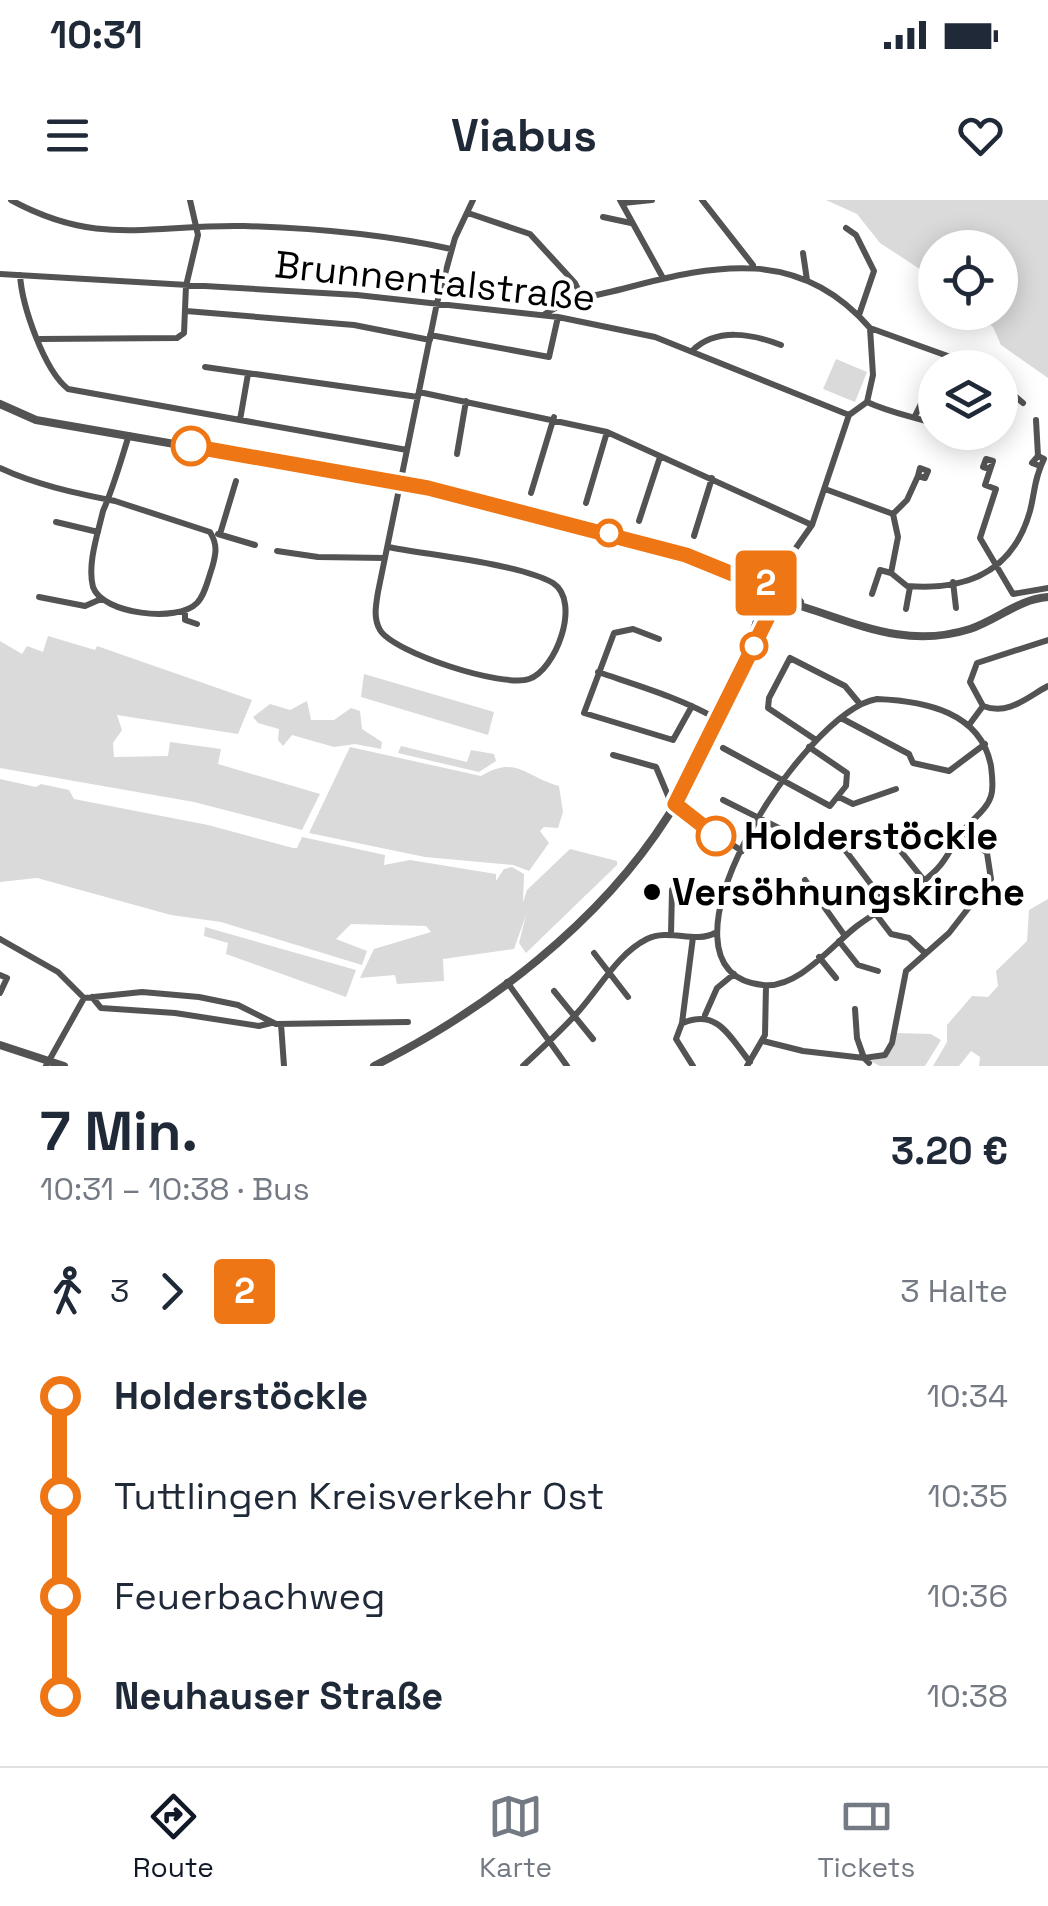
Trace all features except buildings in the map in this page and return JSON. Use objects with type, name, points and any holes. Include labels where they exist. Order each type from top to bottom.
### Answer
[{"type":"street","points":[[10,200],[54,220],[126,234],[195,227],[384,236],[451,249]]},
{"type":"street","points":[[40,339],[177,338],[184,333],[186,286],[198,235],[190,200]]},
{"type":"street","points":[[460,200],[468,212],[530,234],[576,283],[583,300]]},
{"type":"street","points":[[388,547],[522,572],[554,584],[564,593],[568,614],[542,670],[518,682],[445,664],[387,638],[376,618],[385,558],[437,302],[451,249],[473,200]]},
{"type":"street","points":[[652,200],[621,202],[663,278]]},
{"type":"street","points":[[702,200],[754,266]]},
{"type":"street","points":[[603,217],[631,223]]},
{"type":"street","points":[[846,228],[856,235],[874,271],[859,315]]},
{"type":"street","points":[[803,253],[808,282]]},
{"type":"street","points":[[544,315],[583,300],[703,267],[754,266],[808,282],[859,315],[870,328],[931,350]]},
{"type":"street","name":"Brunnentalstraße","points":[[0,274],[437,302],[558,317],[655,337],[848,415]]},
{"type":"street","points":[[20,275],[24,308],[62,385],[408,450]]},
{"type":"street","points":[[186,310],[354,325],[549,356],[558,317]]},
{"type":"street","points":[[374,1066],[433,1033],[508,982],[601,898],[675,804],[720,720],[791,556],[812,525],[848,415],[868,402],[874,374],[870,328]]},
{"type":"street","points":[[692,351],[705,341],[734,335],[781,345]]},
{"type":"street","points":[[206,367],[466,401],[554,417],[607,432],[812,525]]},
{"type":"street","points":[[240,420],[248,374]]},
{"type":"street","points":[[1018,400],[1023,404]]},
{"type":"street","points":[[458,454],[466,401]]},
{"type":"street","points":[[868,402],[897,416],[918,417]]},
{"type":"street","points":[[0,404],[27,418],[401,483],[671,550],[820,614],[876,633],[920,637],[971,629],[1030,599],[1048,597]]},
{"type":"street","points":[[915,416],[918,410]]},
{"type":"street","points":[[531,494],[554,417]]},
{"type":"street","points":[[872,594],[880,570],[892,573],[898,582],[910,587],[953,582],[980,577],[1016,548],[1040,466],[1032,463],[1038,456],[1036,420]]},
{"type":"street","points":[[586,503],[607,432]]},
{"type":"street","points":[[129,435],[98,532],[92,575],[100,598],[125,609],[185,615],[197,624]]},
{"type":"street","points":[[639,522],[660,457]]},
{"type":"street","points":[[0,468],[255,545]]},
{"type":"street","points":[[990,470],[984,485],[996,489],[980,538],[1013,594],[1048,588]]},
{"type":"street","points":[[892,514],[907,500],[918,476]]},
{"type":"street","points":[[694,536],[712,478]]},
{"type":"street","points":[[185,615],[205,590],[216,550],[216,534],[236,481]]},
{"type":"street","points":[[825,489],[892,514]]},
{"type":"street","points":[[892,514],[898,537],[892,573]]},
{"type":"street","points":[[56,522],[98,532]]},
{"type":"street","points":[[277,550],[318,557],[385,558]]},
{"type":"street","points":[[953,582],[956,608]]},
{"type":"street","points":[[906,609],[910,587]]},
{"type":"street","points":[[39,597],[85,606],[100,598]]},
{"type":"street","points":[[659,640],[634,629],[614,633],[584,707],[589,717],[673,740],[692,706]]},
{"type":"street","points":[[984,706],[970,682],[976,663],[1048,640]]},
{"type":"street","points":[[816,740],[768,708],[784,662],[796,658],[845,686],[860,704]]},
{"type":"street","points":[[598,672],[720,720]]},
{"type":"street","points":[[984,706],[1011,707],[1048,686]]},
{"type":"street","points":[[890,700],[925,706],[969,724],[984,744],[991,797],[962,831],[939,868],[886,904],[789,981],[766,986],[734,974],[720,952],[716,932],[718,901],[782,782],[816,740],[860,704],[890,700]]},
{"type":"street","points":[[969,724],[984,706]]},
{"type":"street","points":[[840,717],[909,754],[913,763],[949,771],[984,744]]},
{"type":"street","points":[[723,748],[826,806],[839,797],[847,772],[809,747]]},
{"type":"street","points":[[613,754],[656,768],[675,804],[742,851]]},
{"type":"street","points":[[839,797],[854,804],[896,790]]},
{"type":"street","points":[[723,800],[816,847]]},
{"type":"street","points":[[763,1041],[803,1052],[866,1061],[888,1051],[906,971],[961,920],[991,880],[990,858],[962,831]]},
{"type":"street","points":[[839,842],[886,904]]},
{"type":"street","points":[[895,844],[924,879]]},
{"type":"street","points":[[804,880],[858,965],[878,970]]},
{"type":"street","points":[[671,934],[672,890]]},
{"type":"street","points":[[875,913],[890,934],[914,941],[925,953]]},
{"type":"street","points":[[523,1066],[574,1016],[609,971],[644,940],[716,932]]},
{"type":"street","points":[[693,936],[682,1023],[676,1032],[677,1045],[693,1066]]},
{"type":"street","points":[[0,939],[58,972],[101,1008],[175,1012],[259,1026],[272,1022]]},
{"type":"street","points":[[594,953],[628,997]]},
{"type":"street","points":[[819,958],[836,978]]},
{"type":"street","points":[[682,1023],[705,1015],[717,988],[734,974]]},
{"type":"street","points":[[0,975],[7,978],[0,993]]},
{"type":"street","points":[[508,982],[567,1066]]},
{"type":"street","points":[[705,1015],[719,1023],[748,1064],[763,1041],[766,986]]},
{"type":"street","points":[[554,991],[593,1039]]},
{"type":"street","points":[[88,998],[142,992],[198,997],[238,1005],[281,1024],[408,1022]]},
{"type":"street","points":[[47,1063],[88,998]]},
{"type":"street","points":[[855,1009],[856,1038],[866,1061]]},
{"type":"street","points":[[281,1024],[284,1066]]},
{"type":"street","points":[[0,1045],[64,1066]]},
{"type":"shaded area","points":[[826,200],[1048,200],[1048,378],[1018,357],[1018,350],[1001,345],[994,330],[1018,330],[1018,230],[918,230],[918,268],[880,243],[857,214]]},
{"type":"shaded area","points":[[836,359],[867,372],[855,402],[823,389]]},
{"type":"shaded area","points":[[48,636],[95,650],[97,646],[252,700],[238,734],[117,715],[122,730],[113,743],[114,757],[168,756],[170,742],[221,749],[218,764],[320,794],[302,830],[194,802],[0,768],[0,641],[22,654],[27,646],[43,652]]},
{"type":"shaded area","points":[[364,674],[494,712],[488,735],[361,697]]},
{"type":"shaded area","points":[[307,701],[311,720],[334,720],[351,708],[360,711],[362,729],[382,742],[381,749],[355,744],[334,747],[292,735],[283,746],[278,740],[279,729],[258,723],[253,717],[270,704],[290,710]]},
{"type":"shaded area","points":[[401,746],[467,762],[471,750],[494,754],[496,761],[479,772],[398,753]]},
{"type":"shaded area","points":[[350,747],[481,776],[503,767],[520,769],[559,786],[563,812],[558,828],[544,827],[540,831],[549,843],[529,871],[513,865],[425,857],[309,833]]},
{"type":"shaded area","points":[[0,779],[69,790],[74,799],[208,825],[293,848],[297,848],[302,837],[385,855],[384,865],[410,860],[496,874],[496,881],[504,869],[512,867],[524,874],[523,902],[527,890],[570,849],[617,861],[617,865],[526,953],[519,943],[526,915],[514,949],[443,959],[444,981],[397,984],[395,975],[360,978],[374,949],[431,932],[426,926],[351,924],[336,939],[367,951],[362,965],[221,922],[171,915],[37,878],[0,882]]},
{"type":"shaded area","points":[[1048,899],[1048,1066],[979,1066],[980,1057],[971,1051],[959,1066],[933,1066],[947,1042],[947,1025],[972,996],[988,997],[998,986],[996,971],[1027,941],[1029,910]]},
{"type":"shaded area","points":[[205,927],[356,970],[346,997],[226,954],[228,943],[204,936]]},
{"type":"shaded area","points":[[896,1033],[931,1034],[941,1040],[925,1066],[880,1066],[870,1061],[886,1057]]},
{"type":"bus line","name":"2","points":[[191,446],[428,488],[686,555],[740,577],[781,584],[785,597],[774,605],[707,748],[675,804],[716,836]]},
{"type":"place","name":"Holderstöckle","points":[[716,836]]},
{"type":"place","name":"Versöhnungskirche","points":[[652,892]]}]
